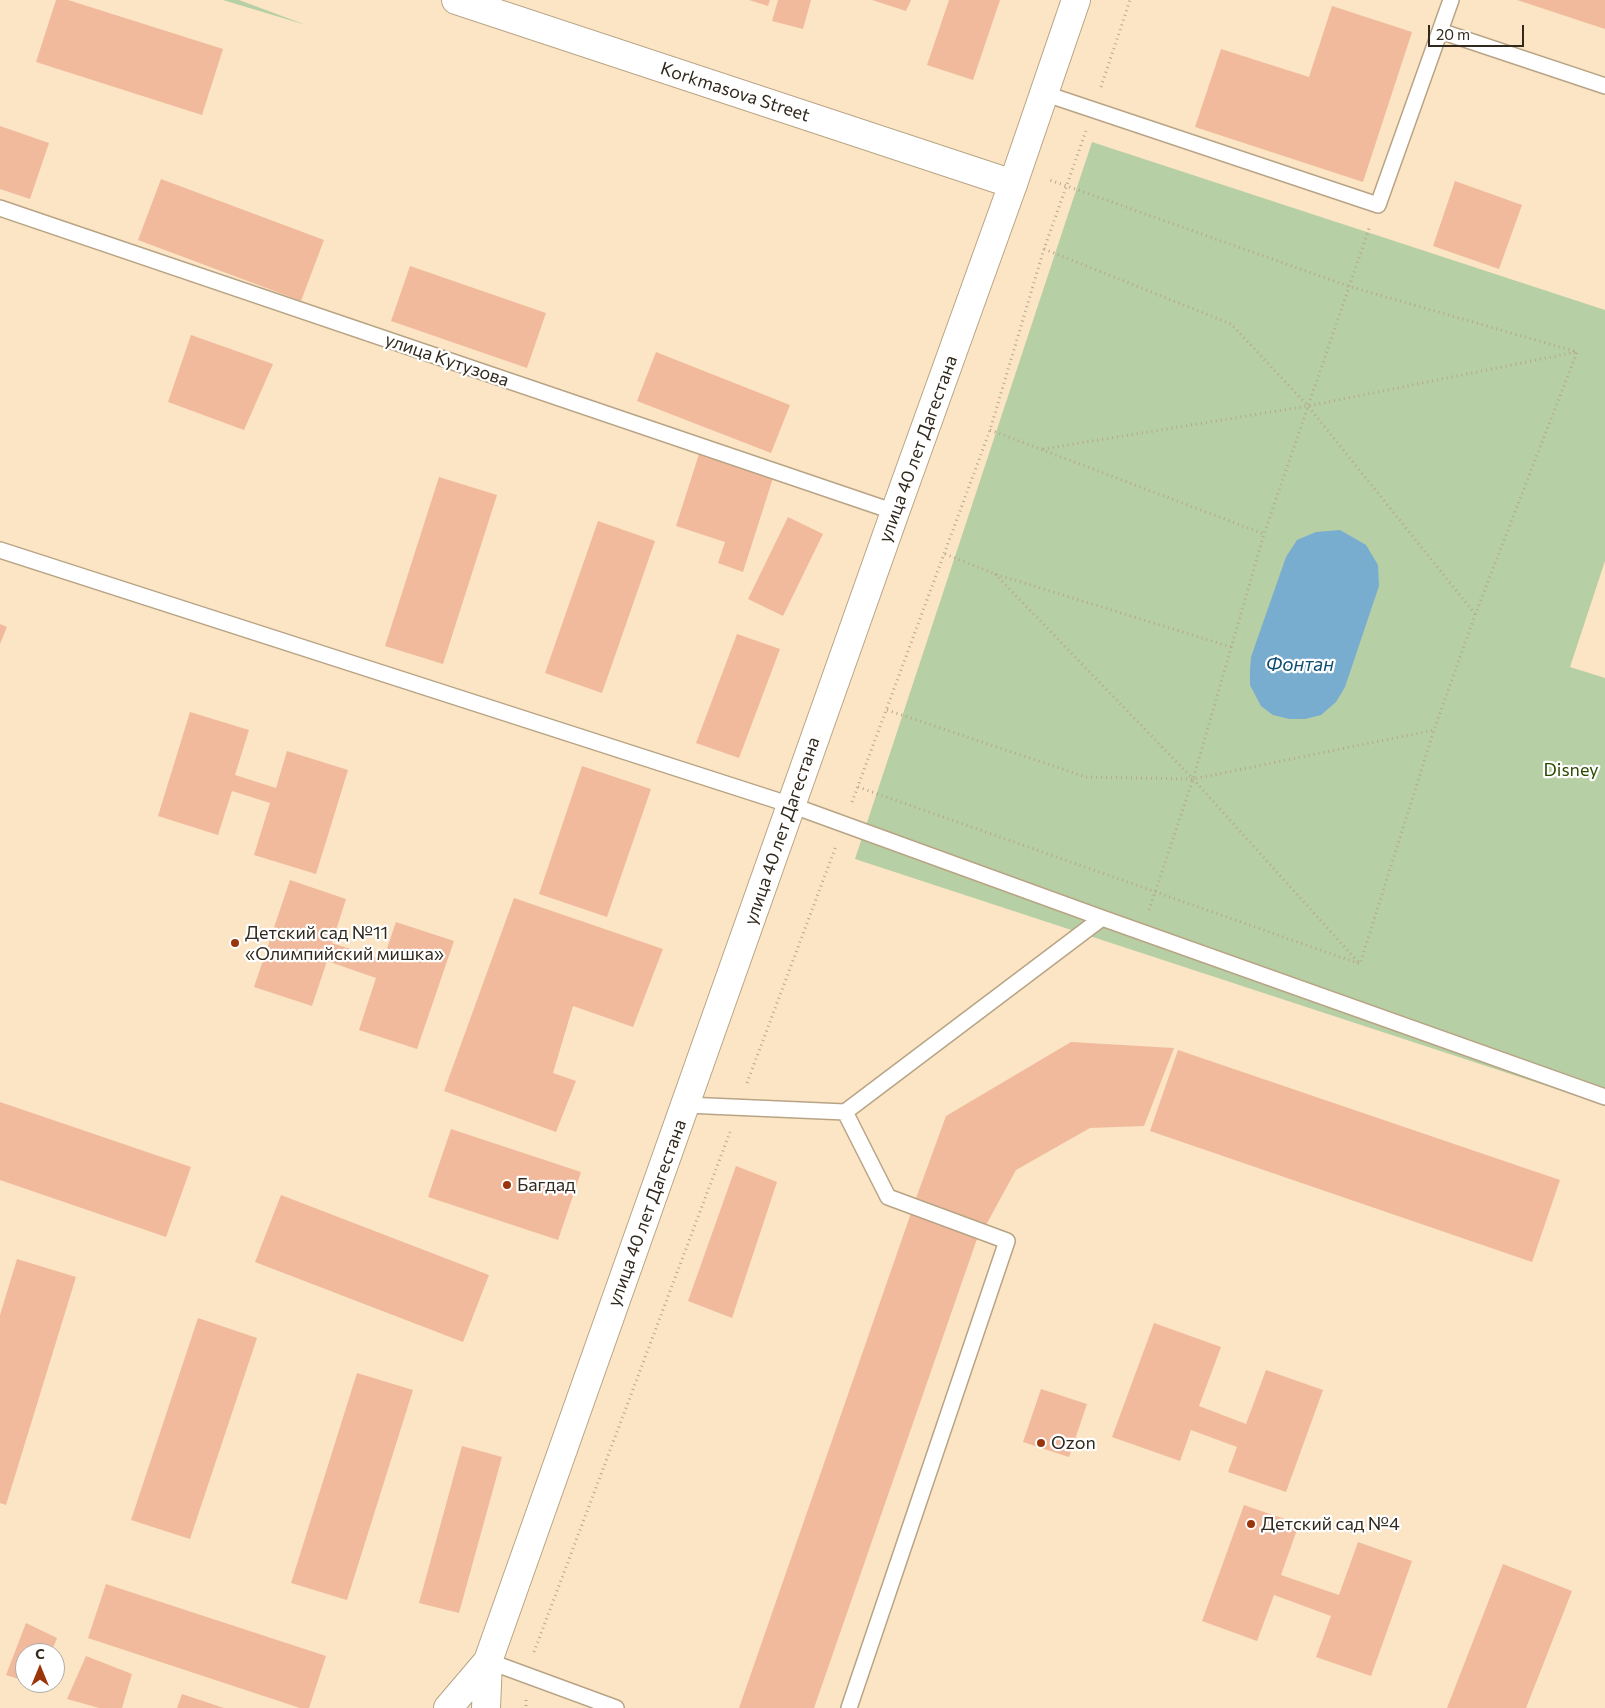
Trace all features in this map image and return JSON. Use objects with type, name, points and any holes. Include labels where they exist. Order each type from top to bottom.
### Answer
[{"type":"street","name":"Korkmasova Street","points":[[456,0],[1013,184]]},
{"type":"street","name":"улица 40 лет Дагестана","points":[[488,1662],[1013,184],[1076,0]]},
{"type":"street","points":[[448,1708],[488,1662]]},
{"type":"street","points":[[486,1708],[488,1662]]},
{"type":"lane","points":[[1043,93],[1378,205],[1451,0]]},
{"type":"lane","points":[[1440,31],[1605,86]]},
{"type":"lane","name":"улица Кутузова","points":[[0,208],[895,512]]},
{"type":"lane","points":[[0,550],[791,805],[1605,1097]]},
{"type":"lane","points":[[686,1104],[845,1112],[1102,918]]},
{"type":"lane","points":[[845,1112],[888,1197],[1007,1241],[849,1708]]},
{"type":"lane","points":[[488,1662],[616,1708]]},
{"type":"path","points":[[526,1708],[526,1675],[990,430],[1044,249],[1068,186],[1130,0]]},
{"type":"path","points":[[1068,186],[1348,286],[1577,352]]},
{"type":"path","points":[[1142,932],[1193,779],[1264,534],[1348,286],[1378,205]]},
{"type":"path","points":[[1044,249],[1231,324],[1308,406],[1475,615]]},
{"type":"path","points":[[1042,449],[1308,406],[1577,352]]},
{"type":"path","points":[[1360,964],[1434,730],[1475,615],[1577,352]]},
{"type":"path","points":[[990,430],[1264,534]]},
{"type":"path","points":[[945,554],[995,574],[1231,647]]},
{"type":"path","points":[[995,574],[1193,779],[1360,964]]},
{"type":"path","points":[[886,710],[1086,777],[1193,779],[1434,730]]},
{"type":"path","points":[[858,787],[1360,964]]},
{"type":"green space","points":[[223,0],[239,0],[306,25]]},
{"type":"green space","name":"Disney","points":[[1092,142],[1605,310],[1605,561],[1570,667],[1605,678],[1605,1105],[855,859]]},
{"type":"water","name":"Фонтан","points":[[1340,530],[1366,545],[1378,565],[1379,586],[1345,687],[1336,702],[1321,715],[1305,719],[1289,719],[1273,715],[1261,706],[1250,685],[1251,657],[1286,557],[1297,540],[1316,532]]},
{"type":"building","points":[[56,0],[68,0],[223,49],[202,115],[36,62]]},
{"type":"building","points":[[749,0],[770,0],[768,6]]},
{"type":"building","points":[[778,0],[811,0],[803,29],[772,21]]},
{"type":"building","points":[[872,0],[911,0],[906,11]]},
{"type":"building","points":[[949,0],[1000,0],[973,80],[927,65]]},
{"type":"building","points":[[1517,0],[1605,0],[1605,29]]},
{"type":"building","points":[[1332,6],[1412,32],[1363,182],[1195,127],[1221,49],[1309,77]]},
{"type":"building","points":[[0,126],[49,143],[30,199],[0,189]]},
{"type":"building","points":[[161,179],[324,240],[301,301],[138,240]]},
{"type":"building","points":[[1455,181],[1522,205],[1499,269],[1433,246]]},
{"type":"building","points":[[410,266],[546,313],[527,368],[391,321]]},
{"type":"building","points":[[191,335],[273,364],[244,430],[168,402]]},
{"type":"building","points":[[656,352],[790,405],[771,453],[637,401]]},
{"type":"building","points":[[699,454],[773,478],[743,572],[718,563],[725,542],[676,526]]},
{"type":"building","points":[[439,477],[497,495],[443,664],[385,646]]},
{"type":"building","points":[[788,517],[823,534],[783,616],[748,599]]},
{"type":"building","points":[[598,521],[655,541],[602,693],[545,673]]},
{"type":"building","points":[[0,624],[7,627],[0,644]]},
{"type":"building","points":[[737,634],[780,649],[739,758],[696,743]]},
{"type":"building","points":[[190,712],[249,730],[235,775],[276,788],[287,751],[348,770],[316,874],[254,855],[270,803],[232,791],[218,835],[158,816]]},
{"type":"building","points":[[582,766],[651,789],[607,917],[539,894]]},
{"type":"building","points":[[290,880],[346,899],[332,943],[383,960],[396,922],[454,941],[417,1049],[359,1030],[376,978],[327,961],[312,1006],[254,987]]},
{"type":"building","points":[[514,898],[663,949],[633,1027],[573,1006],[553,1073],[576,1081],[556,1132],[444,1091]]},
{"type":"building","points":[[1071,1042],[1174,1048],[1144,1126],[1090,1128],[1016,1170],[986,1225],[915,1201],[946,1116]]},
{"type":"building","points":[[1178,1050],[1560,1180],[1532,1262],[1150,1131]]},
{"type":"building","points":[[0,1102],[191,1167],[166,1237],[0,1180]]},
{"type":"building","points":[[451,1129],[581,1172],[558,1240],[428,1197]]},
{"type":"building","points":[[736,1166],[777,1182],[732,1318],[688,1301]]},
{"type":"building","points":[[281,1195],[489,1275],[463,1342],[255,1262]]},
{"type":"building","points":[[911,1213],[978,1236],[814,1708],[739,1708]]},
{"type":"building","points":[[17,1259],[76,1277],[6,1505],[0,1503],[0,1315]]},
{"type":"building","points":[[198,1318],[257,1338],[190,1539],[131,1520]]},
{"type":"building","points":[[1154,1323],[1221,1347],[1199,1406],[1246,1424],[1266,1370],[1323,1390],[1286,1492],[1228,1472],[1237,1447],[1191,1430],[1180,1461],[1112,1437]]},
{"type":"building","points":[[357,1373],[413,1390],[347,1600],[291,1583]]},
{"type":"building","points":[[1041,1389],[1087,1404],[1069,1457],[1023,1442]]},
{"type":"building","points":[[462,1446],[502,1457],[459,1613],[419,1603]]},
{"type":"building","points":[[1244,1505],[1299,1524],[1281,1575],[1339,1595],[1358,1542],[1412,1561],[1371,1676],[1316,1657],[1331,1616],[1274,1595],[1257,1641],[1202,1621]]},
{"type":"building","points":[[1503,1564],[1572,1591],[1526,1708],[1447,1708]]},
{"type":"building","points":[[106,1584],[326,1656],[309,1708],[300,1708],[88,1638]]},
{"type":"building","points":[[26,1623],[57,1638],[55,1643],[18,1643]]},
{"type":"building","points":[[15,1652],[15,1678],[6,1675]]},
{"type":"building","points":[[86,1656],[132,1674],[122,1708],[99,1708],[67,1699]]},
{"type":"building","points":[[182,1694],[224,1708],[177,1708]]},
{"type":"place","name":"Детский сад №11 «Олимпийский мишка»","points":[[235,943]]},
{"type":"place","name":"Багдад","points":[[507,1185]]},
{"type":"place","name":"Ozon","points":[[1041,1443]]},
{"type":"place","name":"Детский сад №4","points":[[1251,1524]]}]
